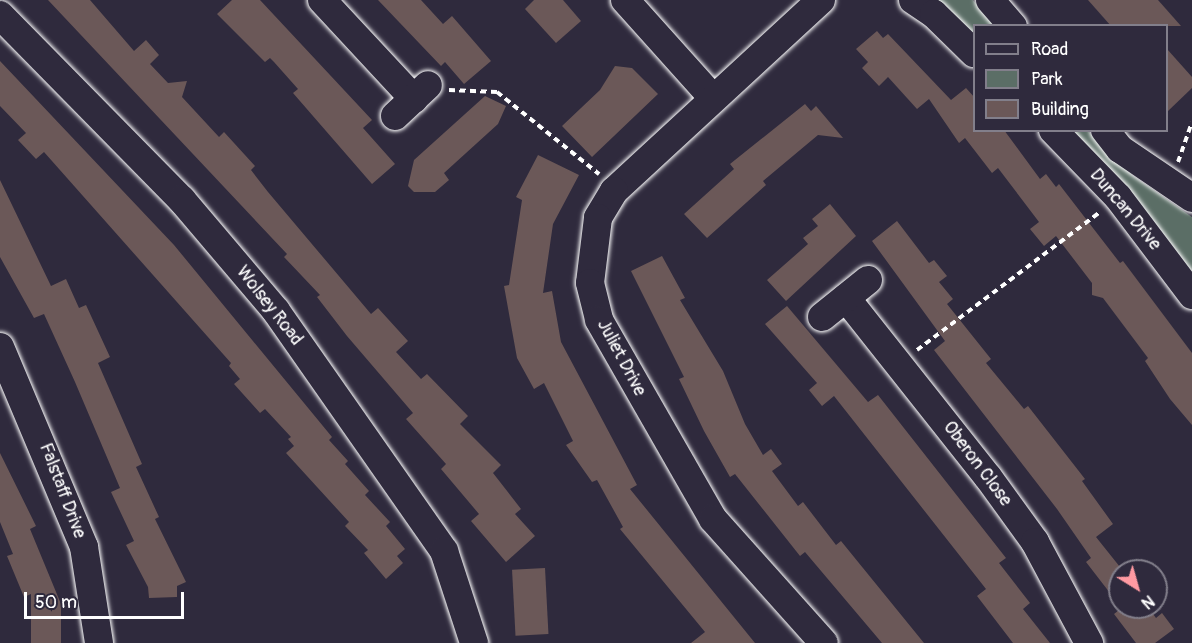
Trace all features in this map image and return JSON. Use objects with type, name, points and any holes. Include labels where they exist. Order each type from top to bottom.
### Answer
[{"type":"street","points":[[322,0],[412,100]]},
{"type":"street","points":[[625,0],[712,97]]},
{"type":"street","name":"Juliet Drive","points":[[821,0],[712,97],[614,190],[598,218],[591,249],[590,283],[599,321],[713,519],[824,643]]},
{"type":"street","points":[[913,0],[934,14],[973,50]]},
{"type":"street","points":[[990,0],[1011,24]]},
{"type":"street","name":"Wolsey Road","points":[[0,15],[182,200],[276,311],[444,551],[474,643]]},
{"type":"street","name":"Duncan Drive","points":[[1055,132],[1118,197],[1192,295]]},
{"type":"street","points":[[1107,132],[1120,149],[1181,192]]},
{"type":"street","points":[[822,317],[868,280]]},
{"type":"street","name":"Oberon Close","points":[[846,298],[899,363],[1035,542],[1089,643]]},
{"type":"street","name":"Falstaff Drive","points":[[0,347],[84,547],[99,643]]},
{"type":"path","points":[[412,100],[497,92],[614,190]]},
{"type":"path","points":[[1181,192],[1192,123]]},
{"type":"path","points":[[899,363],[1118,197]]},
{"type":"green space","points":[[931,0],[973,0],[994,24],[973,24],[973,35]]},
{"type":"green space","points":[[1068,132],[1089,132],[1132,175],[1192,217],[1192,277]]},
{"type":"building","points":[[48,0],[90,0],[134,51],[146,40],[159,55],[150,64],[168,83],[187,81],[182,97],[219,137],[224,132],[255,166],[251,170],[268,192],[371,314],[378,308],[408,341],[396,352],[421,379],[427,374],[468,416],[460,424],[501,465],[493,473],[521,509],[515,514],[535,536],[506,562],[471,521],[479,514],[441,469],[446,464],[406,419],[413,413],[347,336],[317,297],[320,295],[284,257],[287,254]]},
{"type":"building","points":[[232,0],[260,0],[372,120],[363,128],[395,164],[372,184],[293,93],[298,89],[274,62],[270,58],[265,62],[217,14]]},
{"type":"building","points":[[378,0],[421,0],[443,24],[452,16],[491,61],[464,84],[445,62],[441,66]]},
{"type":"building","points":[[534,0],[563,0],[581,21],[556,43],[525,9]]},
{"type":"building","points":[[1088,0],[1158,0],[1181,26],[1168,26],[1168,24],[1109,24]]},
{"type":"building","points":[[877,31],[883,38],[888,34],[951,100],[966,88],[973,96],[973,132],[1005,132],[1040,179],[1046,174],[1056,187],[1059,184],[1120,263],[1123,261],[1192,353],[1192,425],[1170,399],[1145,361],[1148,358],[1103,298],[1092,295],[1092,283],[1056,236],[1044,246],[1030,229],[1039,222],[998,168],[992,173],[965,138],[959,143],[929,99],[917,109],[888,77],[879,86],[862,68],[868,62],[856,49]]},
{"type":"building","points":[[1168,50],[1192,77],[1192,88],[1168,111]]},
{"type":"building","points":[[0,61],[174,245],[332,437],[329,440],[348,461],[345,464],[369,491],[365,495],[390,522],[386,526],[405,549],[397,556],[403,563],[386,579],[364,553],[368,550],[345,526],[349,522],[286,453],[294,446],[288,439],[291,437],[265,409],[260,413],[234,384],[240,379],[229,366],[231,363],[44,152],[36,159],[18,140],[26,133],[0,106]]},
{"type":"building","points":[[615,66],[632,68],[658,94],[592,157],[562,126],[600,90]]},
{"type":"building","points":[[485,96],[506,106],[498,124],[444,173],[449,180],[435,192],[414,192],[408,186],[414,160]]},
{"type":"building","points":[[805,104],[811,111],[816,106],[843,138],[818,135],[763,181],[766,185],[707,238],[684,214],[734,169],[730,164]]},
{"type":"building","points":[[538,155],[579,175],[553,224],[543,293],[552,291],[561,342],[637,485],[630,489],[755,643],[691,643],[705,632],[620,529],[623,527],[597,480],[592,482],[566,445],[573,441],[544,383],[534,389],[517,358],[504,286],[509,285],[522,200],[516,197]]},
{"type":"building","points":[[0,180],[51,286],[66,279],[79,308],[86,305],[110,357],[98,363],[142,464],[136,467],[159,517],[155,519],[186,582],[177,586],[177,597],[149,598],[148,587],[126,545],[134,541],[111,492],[120,488],[75,382],[44,314],[34,318],[0,257]]},
{"type":"building","points":[[830,204],[856,236],[786,301],[767,280],[808,244],[803,238],[818,226],[812,219]]},
{"type":"building","points":[[897,221],[929,263],[934,260],[947,276],[939,282],[953,299],[947,304],[991,359],[986,363],[1024,409],[1028,406],[1085,479],[1082,481],[1113,524],[1096,537],[1114,559],[1108,559],[1108,590],[1086,562],[1091,558],[1057,509],[934,350],[945,341],[872,241]]},
{"type":"building","points":[[662,256],[685,298],[680,300],[723,371],[745,424],[763,455],[771,449],[782,464],[772,471],[798,506],[803,502],[836,545],[841,541],[924,643],[882,643],[805,552],[800,556],[735,474],[730,477],[704,431],[679,379],[684,377],[631,271]]},
{"type":"building","points":[[787,306],[868,402],[878,395],[1006,558],[999,563],[1030,603],[1023,609],[1050,643],[1013,643],[977,596],[986,589],[834,396],[822,406],[809,390],[817,383],[765,324]]},
{"type":"building","points":[[0,453],[36,526],[30,529],[61,604],[61,643],[31,643],[31,594],[24,597],[7,556],[13,554],[0,522]]},
{"type":"building","points":[[545,568],[548,634],[515,636],[512,570]]},
{"type":"building","points":[[1118,619],[1166,619],[1174,629],[1155,643],[1136,643]]}]
